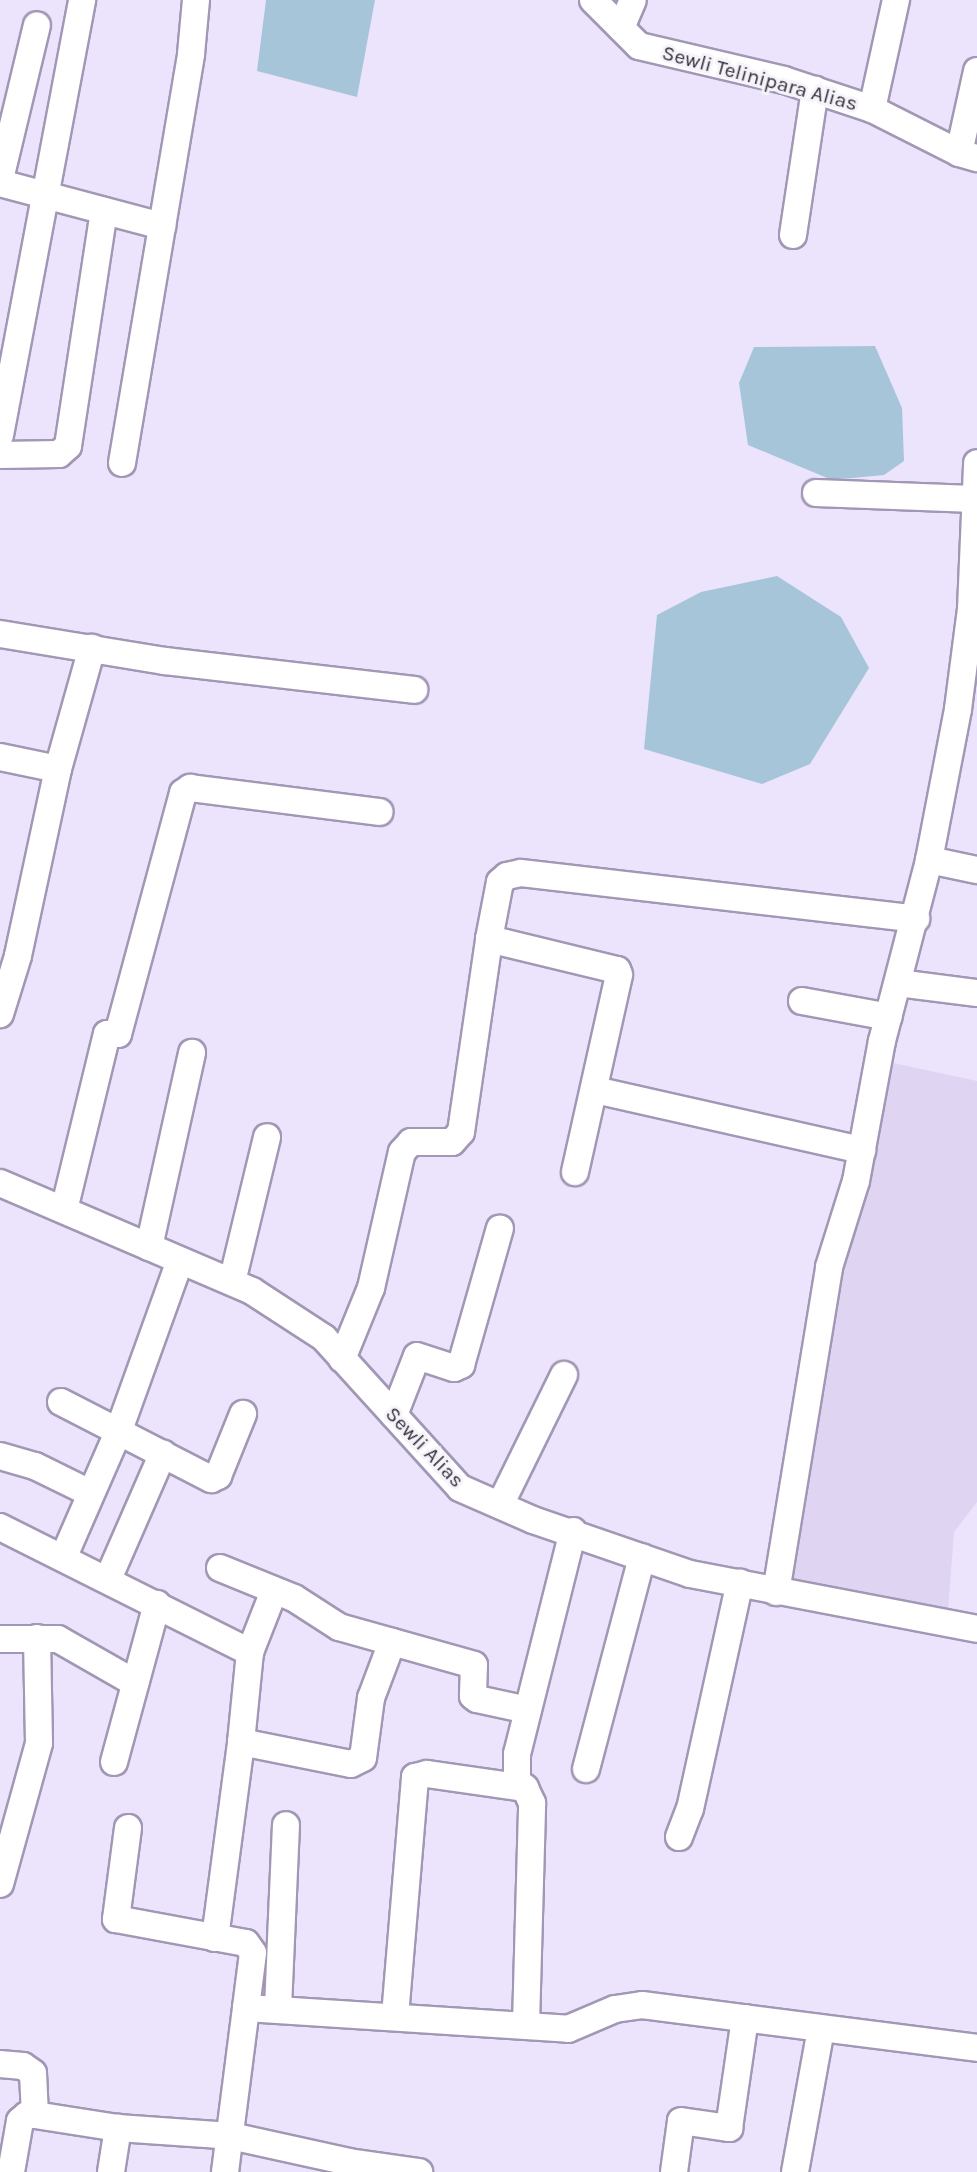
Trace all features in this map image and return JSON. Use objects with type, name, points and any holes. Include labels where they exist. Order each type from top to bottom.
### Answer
[{"type":"street","points":[[0,435],[82,0]]},
{"type":"street","points":[[122,463],[191,54],[196,0]]},
{"type":"street","name":"Sewli Telinipara Alias","points":[[593,0],[639,46],[815,90],[872,109],[968,155]]},
{"type":"street","points":[[621,28],[633,0]]},
{"type":"street","points":[[872,109],[896,0]]},
{"type":"street","points":[[37,25],[0,181],[162,226]]},
{"type":"street","points":[[968,155],[977,72]]},
{"type":"street","points":[[793,235],[815,90]]},
{"type":"street","points":[[0,455],[59,454],[68,446],[104,211]]},
{"type":"street","points":[[776,1592],[829,1267],[856,1181],[889,1017],[929,860],[958,709],[974,610],[974,499],[977,463]]},
{"type":"street","points":[[816,493],[974,499]]},
{"type":"street","points":[[0,634],[165,661],[414,690]]},
{"type":"street","points":[[0,1014],[18,956],[58,769],[92,648]]},
{"type":"street","points":[[0,757],[58,769]]},
{"type":"street","points":[[64,1210],[107,1034],[118,1034],[183,793],[190,788],[379,812]]},
{"type":"street","points":[[929,860],[977,870]]},
{"type":"street","points":[[342,1359],[371,1288],[402,1152],[411,1142],[452,1142],[461,1132],[489,939],[500,882],[507,876],[521,873],[916,919]]},
{"type":"street","points":[[489,939],[617,971],[619,980],[575,1172]]},
{"type":"street","points":[[898,983],[977,993]]},
{"type":"street","points":[[802,1001],[889,1017]]},
{"type":"street","points":[[149,1247],[192,1053]]},
{"type":"street","points":[[595,1090],[862,1150]]},
{"type":"street","points":[[232,1283],[267,1138]]},
{"type":"street","name":"Sewli Alias","points":[[0,1184],[252,1291],[324,1338],[460,1488],[691,1574],[977,1629]]},
{"type":"street","points":[[394,1415],[418,1356],[454,1368],[461,1365],[500,1228]]},
{"type":"street","points":[[64,1556],[119,1430],[180,1261]]},
{"type":"street","points":[[500,1505],[564,1375]]},
{"type":"street","points":[[61,1402],[214,1479],[243,1414]]},
{"type":"street","points":[[108,1579],[163,1453]]},
{"type":"street","points":[[0,1456],[34,1466],[90,1493]]},
{"type":"street","points":[[0,1527],[64,1556],[250,1652]]},
{"type":"street","points":[[526,2024],[532,1803],[525,1788],[517,1782],[516,1764],[572,1531]]},
{"type":"street","points":[[586,1769],[642,1557]]},
{"type":"street","points":[[220,1568],[294,1598],[339,1627],[474,1665],[473,1696],[527,1710]]},
{"type":"street","points":[[679,1837],[690,1809],[740,1582]]},
{"type":"street","points":[[215,1938],[250,1652],[274,1591]]},
{"type":"street","points":[[114,1762],[157,1604]]},
{"type":"street","points":[[3,1869],[39,1743],[37,1638]]},
{"type":"street","points":[[0,1639],[58,1639],[135,1683]]},
{"type":"street","points":[[241,1742],[351,1763],[363,1758],[371,1698],[392,1642]]},
{"type":"street","points":[[395,2016],[415,1777],[427,1774],[525,1788]]},
{"type":"street","points":[[278,2008],[286,1825]]},
{"type":"street","points":[[128,1828],[116,1919],[246,1943],[252,1948],[225,2172]]},
{"type":"street","points":[[246,2008],[526,2024],[568,2029],[629,2006],[977,2048]]},
{"type":"street","points":[[674,2172],[681,2121],[729,2128],[745,2018]]},
{"type":"street","points":[[795,2172],[821,2029]]},
{"type":"street","points":[[0,2064],[23,2066],[33,2073],[35,2115]]},
{"type":"street","points":[[11,2172],[20,2120],[27,2115],[35,2115],[118,2128],[231,2136],[349,2162],[419,2172]]},
{"type":"street","points":[[111,2172],[118,2128]]},
{"type":"shaded area","points":[[893,1063],[977,1081],[977,1502],[954,1532],[948,1611],[789,1583],[848,1249]]},
{"type":"water","points":[[266,0],[375,0],[357,97],[257,71]]},
{"type":"water","points":[[875,346],[902,408],[904,461],[884,475],[832,480],[748,445],[739,383],[754,347]]},
{"type":"water","points":[[777,576],[841,617],[869,668],[810,764],[762,784],[644,749],[657,615],[701,592]]}]
